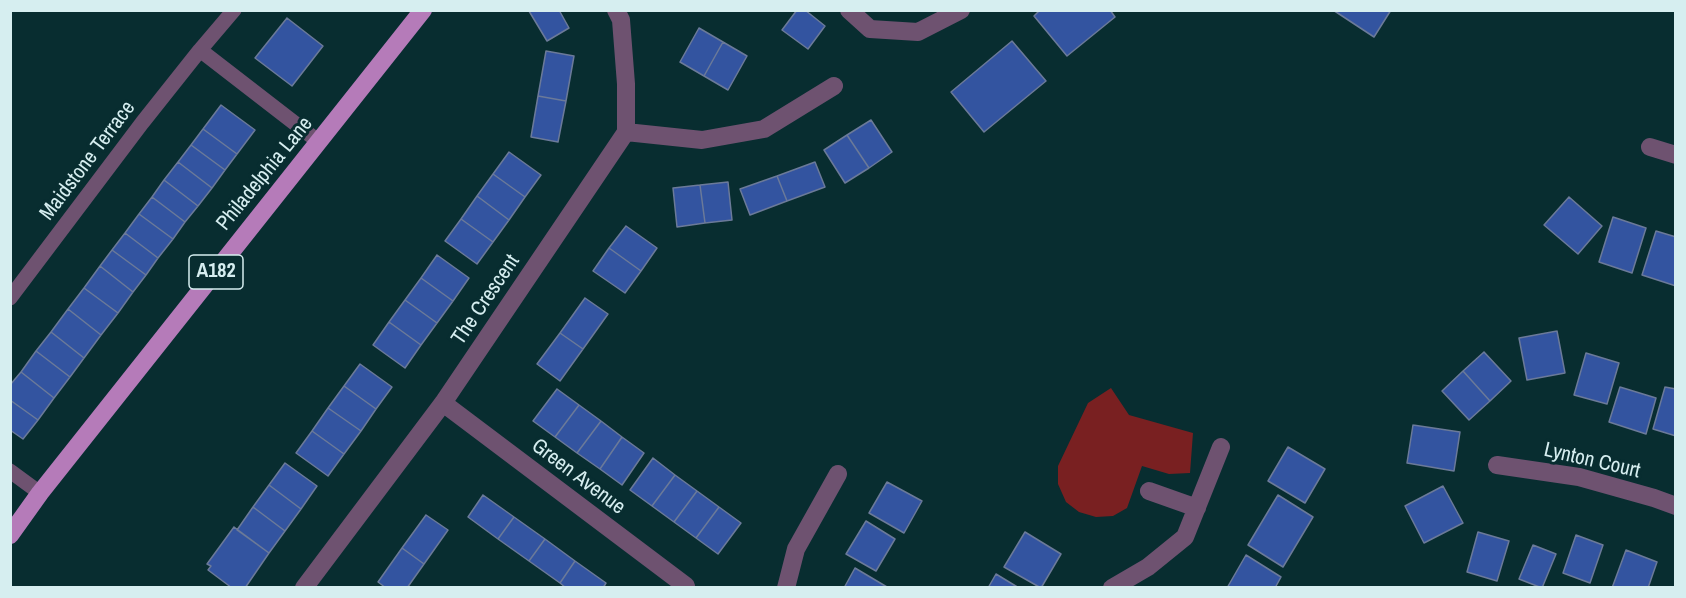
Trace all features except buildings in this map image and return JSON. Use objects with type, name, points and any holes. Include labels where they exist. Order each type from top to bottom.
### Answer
[{"type":"main road","name":"Philadelphia Lane","points":[[10,535],[40,493],[423,10]]},
{"type":"street","points":[[616,10],[621,20],[626,84],[626,132],[702,140],[764,129],[834,86]]},
{"type":"street","points":[[849,10],[870,29],[918,32],[961,10]]},
{"type":"street","name":"The Crescent","points":[[304,588],[443,403],[626,132]]},
{"type":"street","points":[[1650,147],[1676,155]]},
{"type":"street","name":"Green Avenue","points":[[443,403],[686,586]]},
{"type":"street","points":[[1112,588],[1148,567],[1185,537],[1221,447]]},
{"type":"street","name":"Lynton Court","points":[[1497,465],[1579,477],[1676,506]]},
{"type":"street","points":[[786,588],[795,549],[838,474]]},
{"type":"street","points":[[1149,491],[1197,508]]},
{"type":"lane","name":"Maidstone Terrace","points":[[10,298],[200,50],[234,10]]},
{"type":"lane","points":[[200,50],[319,142]]},
{"type":"lane","points":[[10,471],[40,493]]},
{"type":"shaded area","points":[[1111,388],[1129,415],[1193,433],[1190,473],[1169,474],[1142,466],[1127,508],[1113,516],[1096,517],[1079,512],[1066,502],[1058,484],[1058,466],[1088,403]]}]
